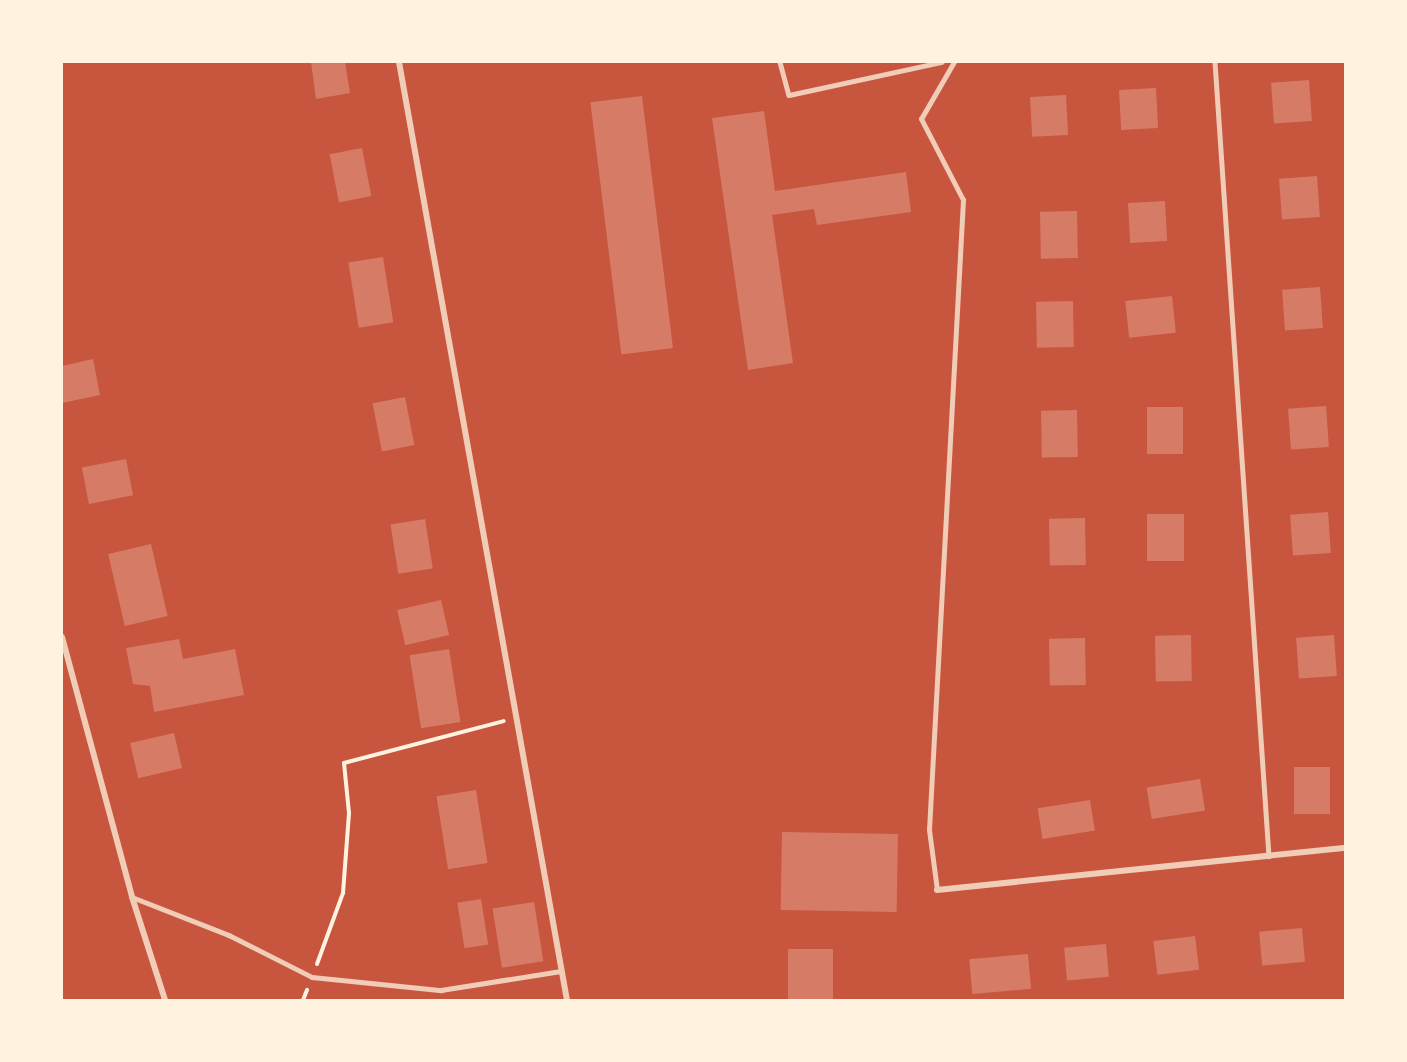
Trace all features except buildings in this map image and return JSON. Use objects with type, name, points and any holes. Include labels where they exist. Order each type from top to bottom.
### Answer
[{"type":"street","points":[[399,62],[567,1000]]},
{"type":"street","points":[[62,637],[132,897],[165,1000]]},
{"type":"street","points":[[937,890],[1346,848]]},
{"type":"lane","points":[[780,62],[789,95],[941,62]]},
{"type":"lane","points":[[937,890],[929,831],[963,200],[921,119],[954,62]]},
{"type":"lane","points":[[1215,62],[1269,856]]},
{"type":"lane","points":[[132,897],[229,935],[312,977],[441,990],[561,970]]},
{"type":"path","points":[[303,1000],[343,893],[349,813],[344,763],[517,718]]}]
